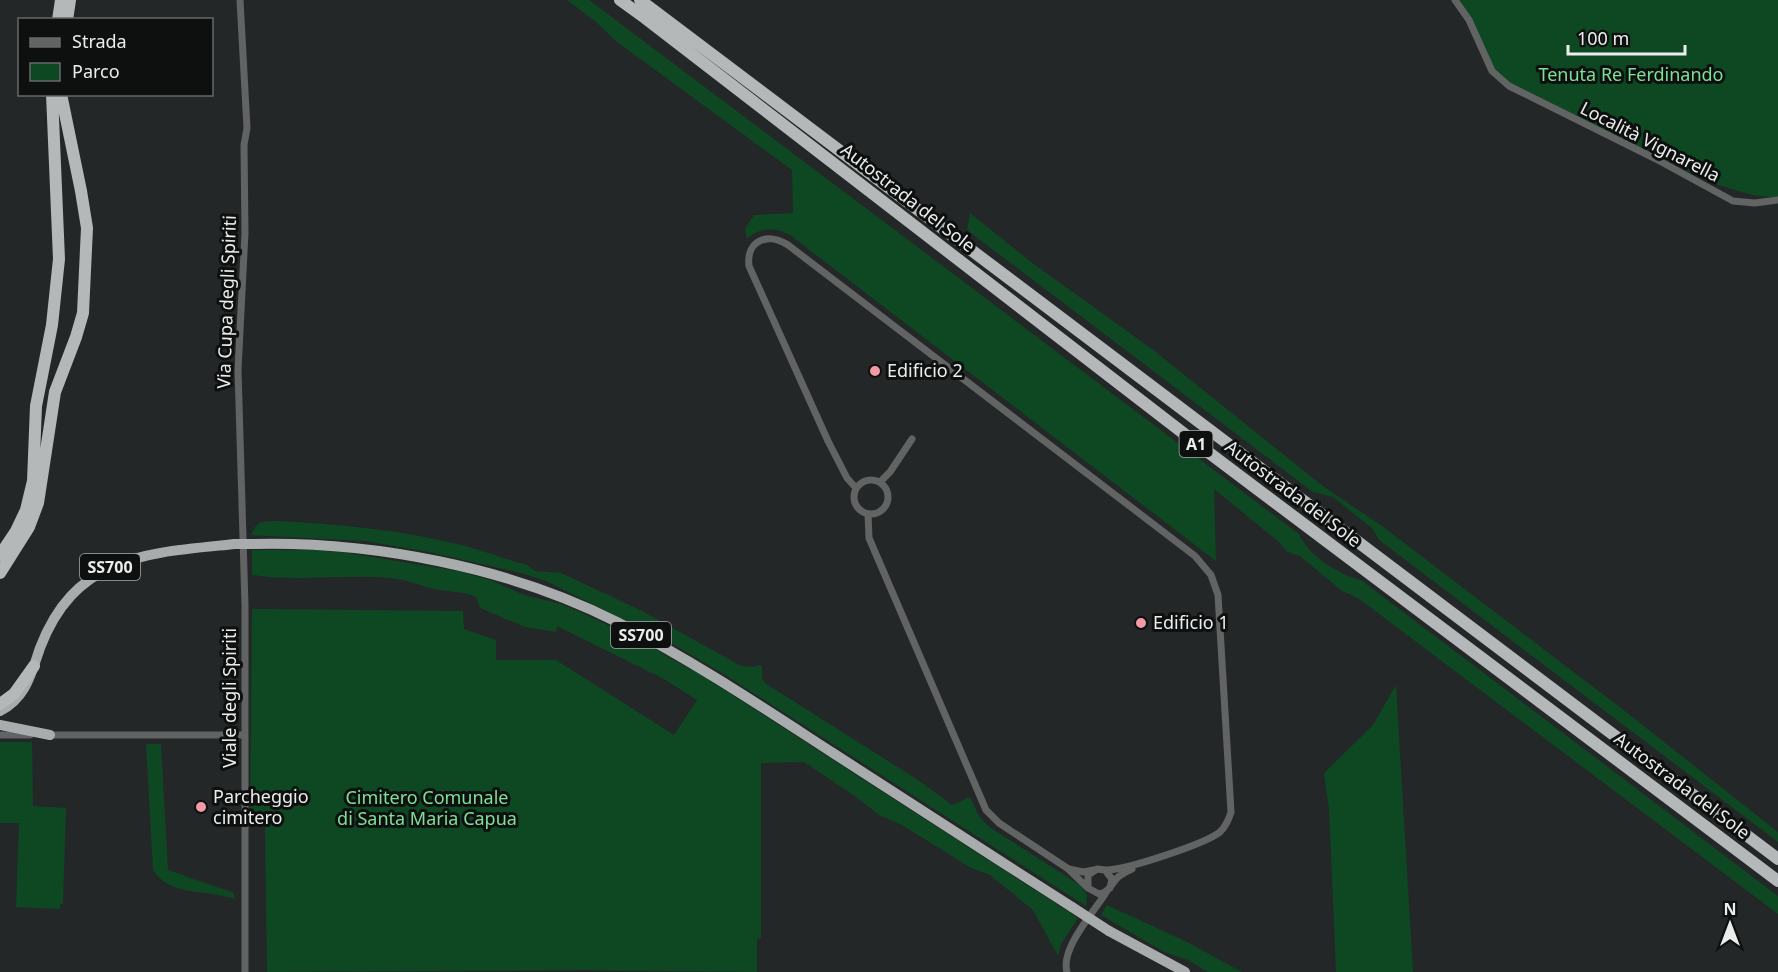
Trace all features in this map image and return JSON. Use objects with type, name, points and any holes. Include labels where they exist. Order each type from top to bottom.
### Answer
[{"type":"highway","points":[[58,18],[61,0]]},
{"type":"highway","points":[[67,18],[70,0]]},
{"type":"highway","name":"Autostrada del Sole","points":[[620,0],[1200,447],[1778,880]]},
{"type":"highway","name":"Autostrada del Sole","points":[[640,0],[1778,859]]},
{"type":"highway","points":[[0,555],[16,531],[26,510],[33,481],[36,406],[52,325],[59,260],[52,96]]},
{"type":"highway","points":[[0,573],[29,527],[38,503],[55,392],[83,313],[87,228],[61,96]]},
{"type":"highway","name":"SS700","points":[[0,711],[13,704],[23,692],[49,628],[63,606],[84,583],[108,567],[141,556],[235,544],[340,546],[382,551],[479,570],[562,598],[615,621],[736,690],[1109,931],[1185,972]]},
{"type":"highway","points":[[0,704],[14,693],[34,666]]},
{"type":"highway","points":[[0,725],[50,735]]},
{"type":"street","name":"Via Cupa degli Spiriti","points":[[240,0],[247,128],[244,145],[245,233],[238,370],[245,605]]},
{"type":"street","name":"Località Vignarella","points":[[1455,0],[1469,21],[1492,71],[1509,86],[1656,159],[1733,201],[1755,203],[1778,201]]},
{"type":"street","points":[[856,488],[847,478],[823,431],[749,266],[752,249],[760,240],[775,238],[788,245],[1195,556],[1211,575],[1218,595],[1231,812],[1221,831],[1213,836],[1136,865],[1112,870],[1083,872],[1067,868]]},
{"type":"street","points":[[879,482],[890,472],[912,439]]},
{"type":"street","points":[[864,481],[879,482],[887,491],[887,502],[879,512],[868,514],[855,504],[854,493],[864,481]]},
{"type":"street","points":[[868,514],[869,538],[986,810],[999,823],[1067,868],[1099,894],[1109,889],[1112,879],[1105,870]]},
{"type":"street","name":"Viale degli Spiriti","points":[[245,605],[245,972]]},
{"type":"street","points":[[0,735],[244,735]]},
{"type":"street","points":[[1067,972],[1066,962],[1069,950],[1093,912],[1116,879],[1136,865]]},
{"type":"street","points":[[1093,912],[1087,879],[1094,870]]},
{"type":"green space","points":[[567,0],[589,0],[1299,534],[1317,557],[1333,569],[1361,580],[1778,896],[1778,914],[1358,598],[1342,591],[1300,556],[1287,552],[1278,541],[1214,489],[1216,561],[790,235],[768,229],[757,232],[747,239],[745,229],[754,215],[793,213],[792,170],[617,42],[595,21]]},
{"type":"green space","name":"Tenuta Re Ferdinando","points":[[1460,0],[1778,0],[1778,198],[1752,195],[1709,182],[1509,82],[1495,70]]},
{"type":"green space","points":[[970,213],[1031,262],[1152,349],[1324,487],[1382,526],[1621,708],[1778,832],[1778,842],[1379,540],[1372,528],[1333,497],[1313,492],[967,230]]},
{"type":"green space","points":[[276,521],[347,526],[442,540],[527,565],[535,571],[561,573],[640,610],[741,666],[762,665],[762,678],[765,683],[918,780],[952,805],[970,797],[979,816],[988,826],[1081,886],[1087,895],[1086,906],[722,673],[671,643],[546,581],[429,552],[365,541],[251,535],[260,523]]},
{"type":"green space","name":"Cimitero Comunale di Santa Maria Capua","points":[[252,550],[316,550],[348,553],[458,571],[493,581],[524,595],[561,604],[578,611],[635,638],[706,678],[1078,918],[1061,944],[1058,956],[1033,910],[990,875],[971,868],[902,825],[879,815],[804,762],[761,763],[761,938],[757,939],[757,972],[583,970],[267,972],[265,826],[250,824],[252,609],[463,611],[464,629],[496,640],[496,660],[556,660],[674,735],[697,700],[664,679],[557,626],[556,632],[525,627],[480,608],[476,597],[471,595],[390,578],[286,578],[252,575]]},
{"type":"green space","points":[[1396,685],[1413,972],[1336,972],[1329,809],[1324,773],[1373,725]]},
{"type":"green space","points":[[0,742],[32,742],[33,806],[66,808],[63,904],[60,904],[60,909],[16,907],[19,823],[0,823]]},
{"type":"green space","points":[[146,744],[161,744],[168,870],[234,893],[234,899],[169,885],[153,870]]},
{"type":"green space","points":[[1107,905],[1189,943],[1242,972],[1208,972],[1188,960],[1164,952],[1101,915]]},
{"type":"place","name":"Edificio 2","points":[[875,371]]},
{"type":"place","name":"Edificio 1","points":[[1141,623]]},
{"type":"place","name":"Parcheggio cimitero","points":[[201,807]]}]
